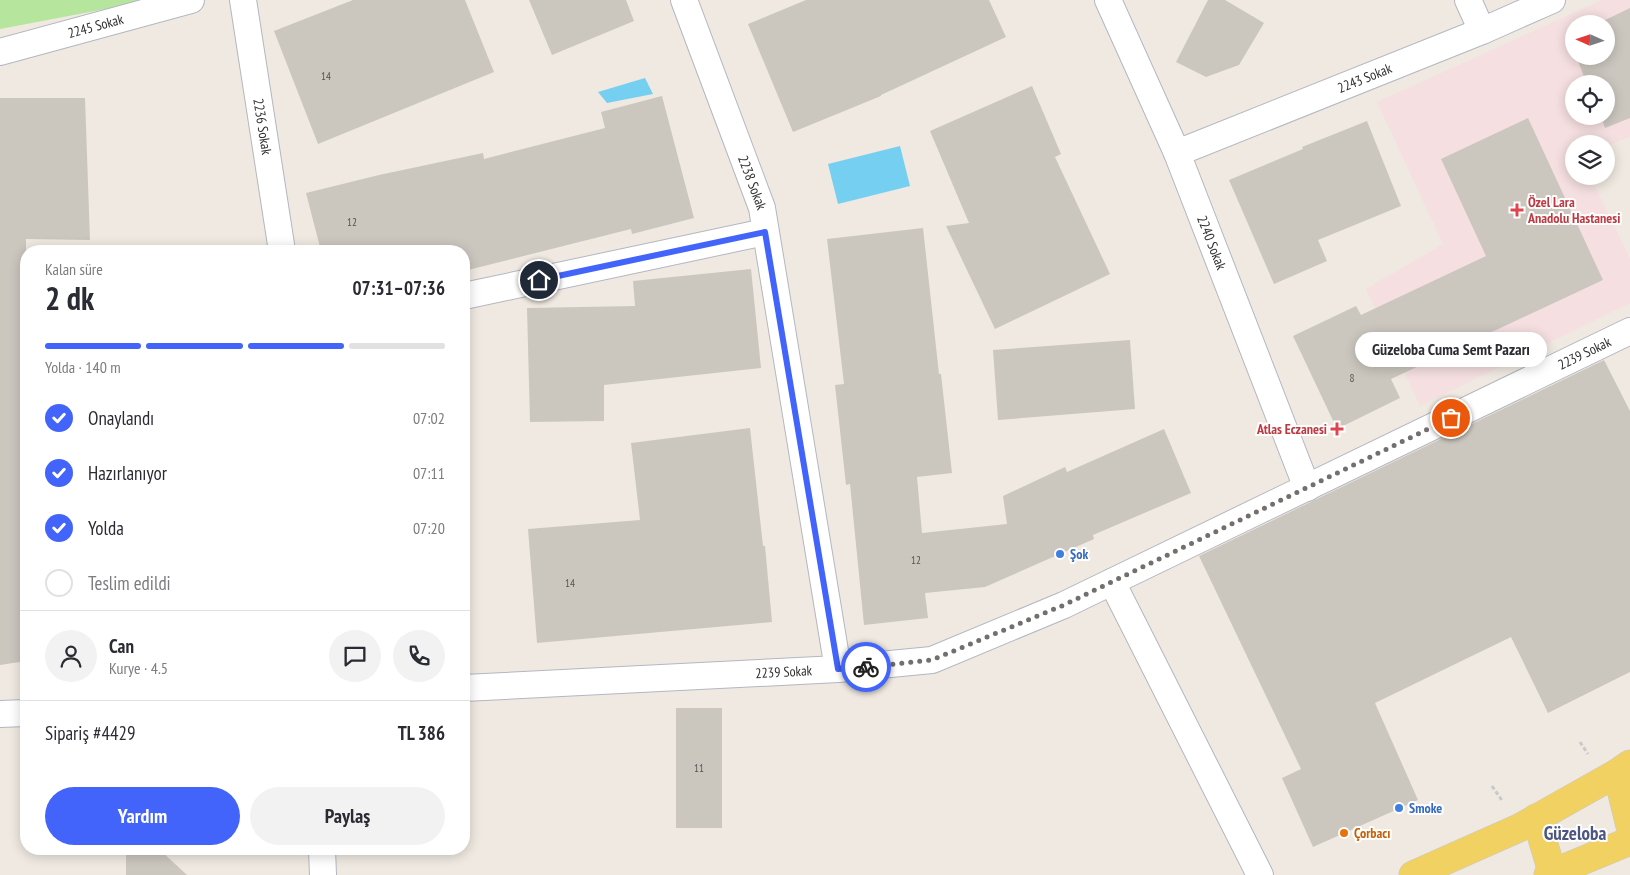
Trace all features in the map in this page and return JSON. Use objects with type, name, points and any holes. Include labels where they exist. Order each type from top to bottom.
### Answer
[{"type":"main road","points":[[1413,875],[1520,827],[1623,769],[1630,826]]},
{"type":"main road","points":[[1536,818],[1551,874],[1630,841]]},
{"type":"street","name":"2245 Sokak","points":[[0,52],[191,0]]},
{"type":"street","name":"2236 Sokak","points":[[243,0],[281,245]]},
{"type":"street","name":"2238 Sokak","points":[[684,0],[762,208],[838,669]]},
{"type":"street","name":"2240 Sokak","points":[[1108,0],[1177,153],[1307,488]]},
{"type":"street","points":[[1468,0],[1482,31]]},
{"type":"street","name":"2243 Sokak","points":[[1177,153],[1482,31],[1552,0]]},
{"type":"street","points":[[470,295],[765,232]]},
{"type":"street","name":"2239 Sokak","points":[[470,688],[838,669],[932,660],[1064,605],[1630,331]]},
{"type":"street","points":[[1112,582],[1260,875]]},
{"type":"street","points":[[0,714],[20,712]]},
{"type":"street","points":[[322,855],[323,875]]},
{"type":"shaded area","name":"Özel Lara Anadolu Hastanesi","points":[[1602,0],[1630,0],[1630,137],[1615,143],[1615,135],[1565,135],[1565,185],[1594,185],[1630,259],[1630,303],[1420,406],[1366,289],[1443,244],[1377,102],[1565,17],[1565,65],[1615,65],[1615,15],[1569,15]]},
{"type":"green space","points":[[0,0],[153,0],[0,29]]},
{"type":"water","points":[[645,78],[653,94],[607,103],[598,92]]},
{"type":"water","points":[[900,146],[910,186],[838,204],[828,164]]},
{"type":"building","points":[[353,0],[465,0],[494,72],[318,144],[274,31]]},
{"type":"building","points":[[529,0],[626,0],[634,21],[552,55]]},
{"type":"building","points":[[806,0],[989,0],[1006,37],[881,96],[793,132],[748,24]]},
{"type":"building","points":[[1208,0],[1225,0],[1264,23],[1239,65],[1206,77],[1176,62]]},
{"type":"building","points":[[1630,8],[1630,118],[1615,124],[1615,75],[1583,75],[1580,65],[1615,65],[1615,15]]},
{"type":"building","points":[[1032,86],[1061,154],[1055,157],[1110,274],[995,329],[946,226],[969,223],[930,131]]},
{"type":"building","points":[[662,96],[694,218],[632,234],[631,229],[470,269],[470,245],[319,245],[306,193],[483,153],[484,159],[605,128],[601,112]]},
{"type":"building","points":[[0,98],[85,98],[90,240],[26,239],[26,245],[20,245],[20,662],[0,665]]},
{"type":"building","points":[[1528,118],[1603,280],[1391,379],[1400,398],[1337,429],[1293,336],[1356,306],[1361,315],[1486,256],[1441,159]]},
{"type":"building","points":[[1367,121],[1401,206],[1318,240],[1327,261],[1274,284],[1229,180],[1303,149],[1302,147]]},
{"type":"building","points":[[923,228],[952,473],[917,477],[922,533],[1007,524],[1003,496],[1065,467],[1067,472],[1164,429],[1191,493],[1093,535],[1094,539],[985,587],[925,593],[928,618],[864,625],[850,484],[846,485],[835,385],[844,384],[827,239]]},
{"type":"building","points":[[751,269],[761,368],[604,385],[604,421],[530,422],[527,308],[635,306],[633,281]]},
{"type":"building","points":[[1130,340],[1135,409],[998,420],[993,350]]},
{"type":"building","points":[[1604,360],[1630,411],[1630,672],[1548,713],[1511,637],[1375,703],[1418,800],[1313,847],[1282,778],[1301,769],[1199,556]]},
{"type":"building","points":[[750,428],[763,546],[765,546],[772,622],[537,643],[528,529],[640,520],[631,443]]},
{"type":"building","points":[[676,708],[722,708],[722,828],[676,828]]},
{"type":"building","points":[[126,855],[165,855],[187,875],[126,875]]},
{"type":"way so far","points":[[866,667],[932,660],[1064,605],[1451,418]]},
{"type":"place","name":"Özel Lara Anadolu Hastanesi","points":[[1517,210]]},
{"type":"place","name":"Güzeloba Cuma Semt Pazarı","points":[[1451,418]]},
{"type":"place","name":"Atlas Eczanesi","points":[[1337,429]]},
{"type":"place","name":"Şok","points":[[1060,554]]},
{"type":"place","name":"Smoke","points":[[1399,808]]},
{"type":"place","name":"Çorbacı","points":[[1344,833]]},
{"type":"district","name":"Güzeloba","points":[[1575,833]]},
{"type":"route","points":[[539,280],[765,232],[838,669],[866,667]]}]
